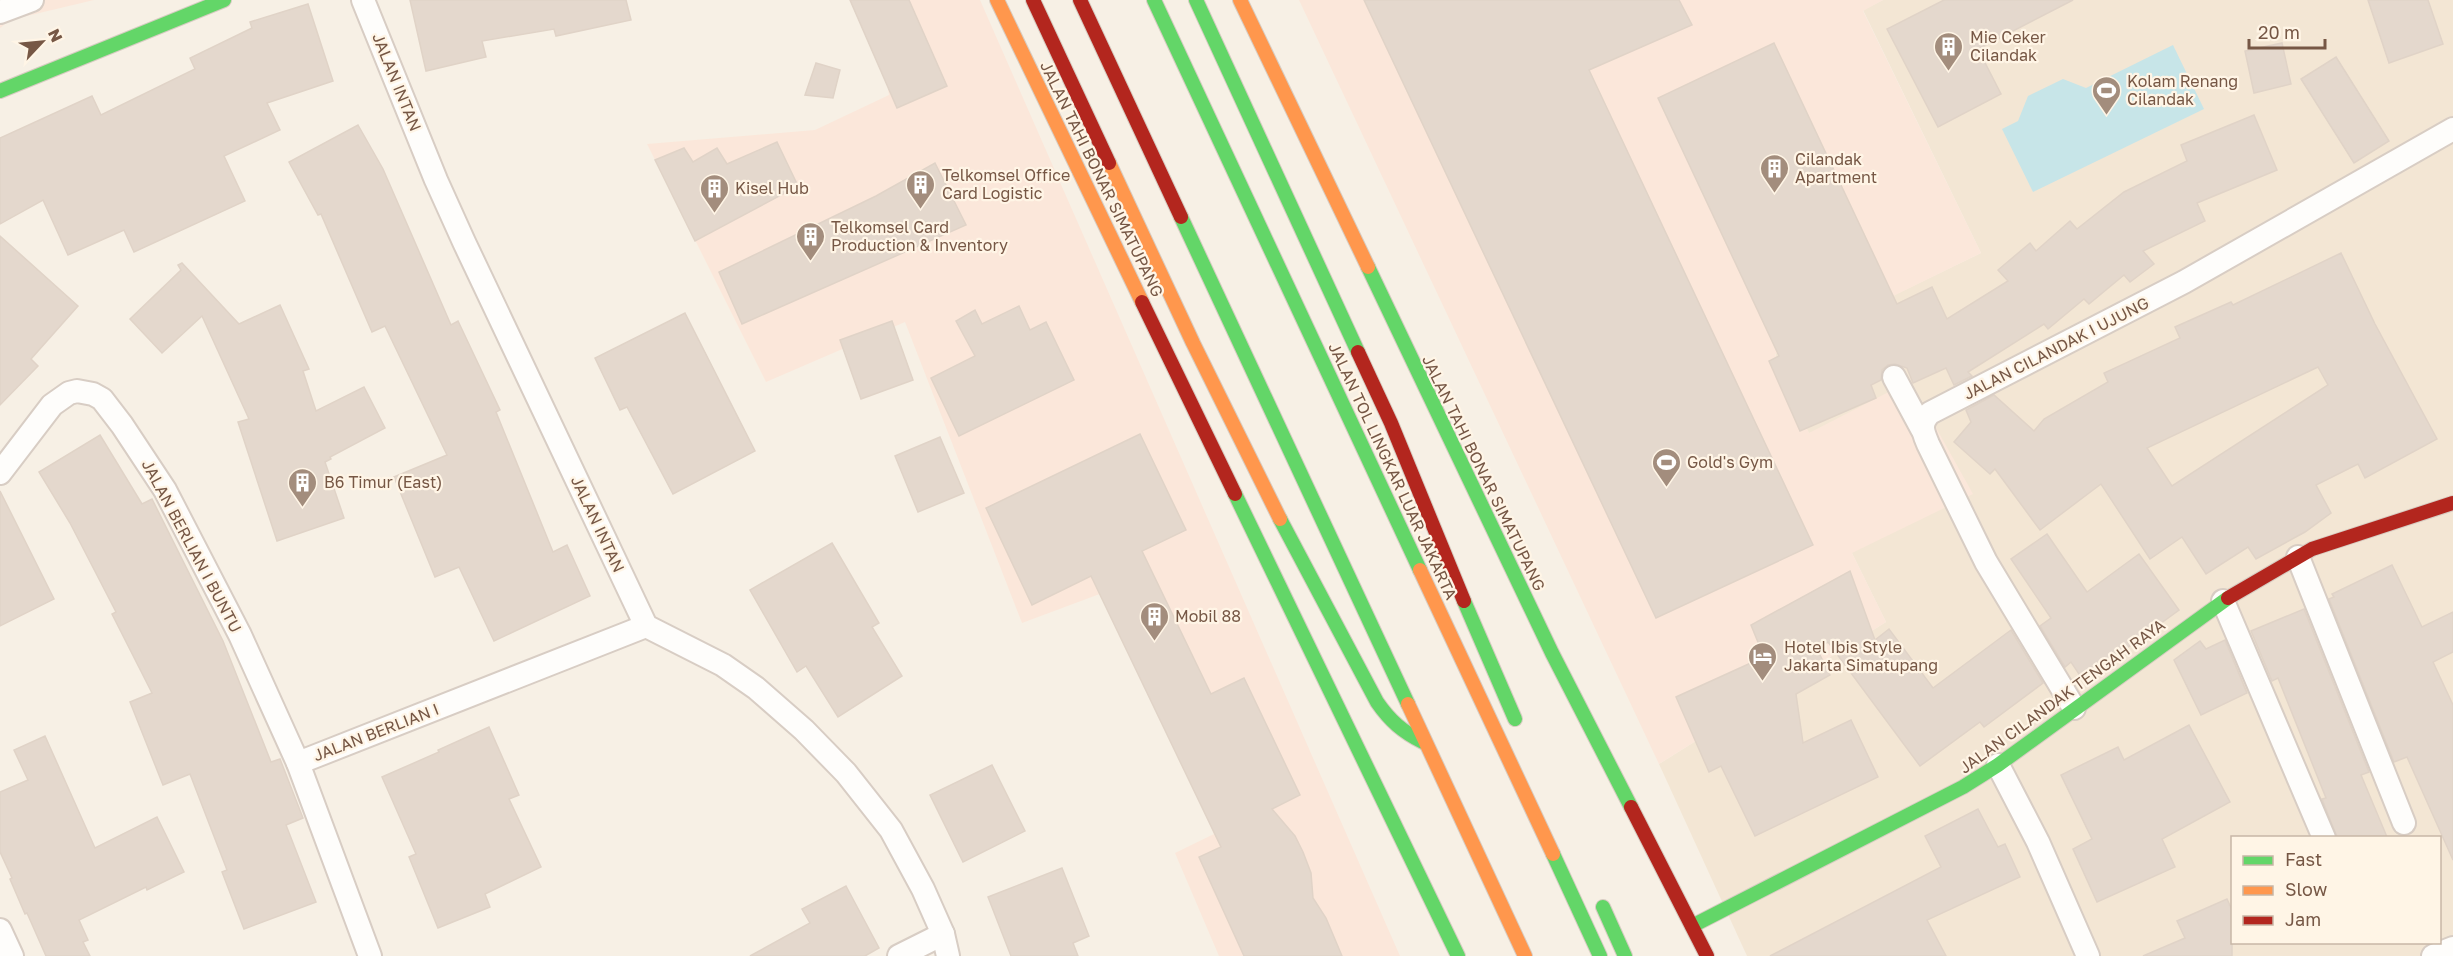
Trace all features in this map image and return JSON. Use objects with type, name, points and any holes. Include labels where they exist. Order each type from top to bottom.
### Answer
[{"type":"main road","points":[[0,91],[224,0]]},
{"type":"main road","name":"JALAN TAHI BONAR SIMATUPANG","points":[[997,0],[1458,956]]},
{"type":"main road","points":[[1033,0],[1198,353],[1264,488],[1327,608],[1377,702],[1388,718],[1406,734],[1425,743]]},
{"type":"main road","points":[[1080,0],[1525,956]]},
{"type":"main road","name":"JALAN TOL LINGKAR LUAR JAKARTA","points":[[1154,0],[1600,956]]},
{"type":"main road","points":[[1196,0],[1391,423],[1482,646],[1522,734]]},
{"type":"main road","name":"JALAN TAHI BONAR SIMATUPANG","points":[[1240,0],[1546,642],[1707,956]]},
{"type":"main road","name":"JALAN CILANDAK TENGAH RAYA","points":[[1692,926],[1963,787],[1998,765],[2223,601],[2298,556],[2312,549],[2453,503]]},
{"type":"main road","points":[[1595,891],[1625,956]]},
{"type":"main road","points":[[1698,956],[1699,940]]},
{"type":"street","points":[[0,12],[32,0]]},
{"type":"street","name":"JALAN INTAN","points":[[363,0],[450,211],[646,626]]},
{"type":"street","name":"JALAN CILANDAK I UJUNG","points":[[1922,429],[1922,423],[1930,413],[2184,282],[2453,129]]},
{"type":"street","points":[[1894,377],[1922,429],[1986,562],[2074,708]]},
{"type":"street","name":"JALAN BERLIAN I BUNTU","points":[[0,473],[52,405],[60,398],[78,391],[93,394],[102,399],[140,450],[165,490],[240,635],[298,763]]},
{"type":"street","points":[[2298,556],[2404,823]]},
{"type":"street","points":[[2223,601],[2324,836]]},
{"type":"street","points":[[646,626],[723,665],[756,688],[823,748],[846,772],[891,830],[923,889],[945,945],[899,956]]},
{"type":"street","name":"JALAN BERLIAN I","points":[[370,956],[298,763],[646,626]]},
{"type":"street","points":[[1998,765],[2038,842],[2088,956]]},
{"type":"street","points":[[0,930],[12,956]]},
{"type":"street","points":[[2433,956],[2453,948]]},
{"type":"shaded area","points":[[0,0],[94,0],[10,20],[0,28]]},
{"type":"shaded area","points":[[873,0],[980,0],[1400,956],[1219,956],[1175,853],[1214,834],[1105,592],[1022,623],[905,322],[766,382],[647,144],[815,130],[889,95]]},
{"type":"shaded area","points":[[1299,0],[1883,0],[1863,11],[1981,253],[1775,354],[1809,433],[1910,381],[1973,494],[1852,553],[1886,622],[1659,764]]},
{"type":"shaded area","points":[[1883,0],[2453,0],[2453,956],[1747,956],[1659,764],[1886,622],[1852,553],[1809,434],[1775,353],[1981,253],[1863,10]]},
{"type":"water","name":"Kolam Renang Cilandak","points":[[2173,45],[2204,109],[2033,192],[2002,129],[2018,121],[2028,96],[2063,79],[2086,88]]},
{"type":"building","points":[[410,0],[626,0],[631,20],[556,36],[554,29],[482,41],[486,57],[426,71]]},
{"type":"building","points":[[850,0],[909,0],[947,86],[897,108]]},
{"type":"building","points":[[1364,0],[1679,0],[1692,25],[1589,70],[1813,545],[1656,618]]},
{"type":"building","name":"Mie Ceker Cilandak","points":[[1944,0],[2073,0],[1978,49],[2001,94],[1938,127],[1887,29]]},
{"type":"building","points":[[2368,0],[2428,0],[2443,44],[2389,63]]},
{"type":"building","points":[[308,4],[333,81],[267,103],[280,130],[224,156],[245,201],[134,252],[124,230],[68,255],[43,200],[0,224],[0,138],[92,96],[101,115],[195,69],[190,58],[252,28],[250,22]]},
{"type":"building","points":[[1774,43],[1897,304],[1932,287],[1947,319],[2008,281],[1998,270],[2030,243],[2036,251],[2070,221],[2077,229],[2124,192],[2187,161],[2181,145],[2254,115],[2277,170],[2197,203],[2205,221],[2143,251],[2154,264],[2130,282],[2124,275],[2089,304],[2084,299],[2048,329],[2044,324],[1968,372],[1972,376],[1954,385],[1946,368],[1913,383],[1907,368],[1895,364],[1888,365],[1882,370],[1881,380],[1871,385],[1876,398],[1800,431],[1769,361],[1779,356],[1658,98]]},
{"type":"building","points":[[2282,43],[2291,84],[2254,93],[2245,51]]},
{"type":"building","points":[[2336,57],[2389,141],[2354,163],[2301,79]]},
{"type":"building","points":[[816,63],[840,70],[833,98],[805,95]]},
{"type":"building","points":[[358,125],[383,169],[451,325],[458,321],[500,410],[496,412],[553,552],[567,545],[590,596],[494,641],[459,567],[435,577],[394,477],[447,455],[385,326],[372,332],[321,214],[318,215],[289,162]]},
{"type":"building","name":"Kisel Hub","points":[[777,142],[798,186],[695,241],[655,160],[684,148],[693,162],[717,148],[727,164]]},
{"type":"building","name":"Telkomsel Card Production & Inventory","points":[[935,163],[966,225],[742,324],[719,272],[876,196]]},
{"type":"building","points":[[0,236],[78,306],[31,359],[38,366],[0,405]]},
{"type":"building","points":[[2341,253],[2375,324],[2437,439],[2365,478],[2358,464],[2316,485],[2331,513],[2305,532],[2256,559],[2248,547],[2206,574],[2182,537],[2150,559],[2101,484],[2040,530],[1995,469],[1990,474],[1954,442],[1971,422],[1966,410],[1994,395],[2034,431],[2044,419],[2108,382],[2104,373],[2180,338],[2175,327],[2231,302],[2233,305]],"holes":[[[2318,367],[2328,385],[2172,486],[2147,448]]]},
{"type":"building","points":[[182,263],[239,324],[280,305],[309,369],[303,371],[316,411],[364,387],[385,428],[330,457],[331,459],[325,462],[344,518],[277,541],[238,422],[249,419],[202,316],[162,353],[130,319],[181,270],[178,265]]},
{"type":"building","points":[[1019,306],[1030,330],[1046,322],[1074,380],[959,436],[931,378],[975,356],[956,321],[975,310],[982,324]]},
{"type":"building","points":[[685,313],[755,451],[673,494],[627,407],[620,410],[595,358]]},
{"type":"building","points":[[892,321],[913,380],[861,399],[840,340]]},
{"type":"building","name":"Mobil 88","points":[[1140,434],[1186,530],[1142,551],[1211,694],[1244,678],[1300,795],[1272,809],[1295,836],[1303,852],[1311,873],[1313,898],[1326,918],[1342,956],[1244,956],[1199,857],[1221,847],[1091,576],[1032,605],[986,508]]},
{"type":"building","points":[[100,435],[142,504],[152,499],[223,641],[271,762],[280,759],[303,818],[286,825],[316,902],[244,929],[222,872],[227,870],[190,774],[163,785],[130,702],[152,693],[112,614],[116,612],[70,523],[39,472]]},
{"type":"building","points":[[940,437],[964,493],[918,512],[895,456]]},
{"type":"building","points":[[0,491],[54,599],[0,626]]},
{"type":"building","points":[[2047,534],[2087,592],[2139,554],[2179,610],[2083,680],[2071,662],[2065,667],[2040,626],[2051,618],[2011,559]]},
{"type":"building","points":[[832,543],[879,623],[872,627],[902,676],[838,717],[806,666],[797,672],[750,590]]},
{"type":"building","points":[[2392,565],[2422,627],[2453,612],[2453,652],[2433,662],[2453,705],[2453,860],[2407,757],[2394,762],[2329,599],[2334,597],[2332,594]]},
{"type":"building","points":[[1850,571],[1875,640],[1889,629],[1933,688],[2011,630],[2043,683],[1984,727],[1980,722],[1920,766],[1828,642],[1817,649],[1830,675],[1796,694],[1803,743],[1851,720],[1878,777],[1755,836],[1721,766],[1709,772],[1676,697],[1764,657],[1751,625]]},
{"type":"building","points":[[2304,609],[2369,772],[2361,775],[2387,836],[2337,836],[2322,799],[2326,798],[2278,678],[2272,681],[2251,631]]},
{"type":"building","points":[[2225,640],[2247,693],[2201,715],[2174,660],[2200,641],[2206,649]]},
{"type":"building","points":[[2189,725],[2230,802],[2162,839],[2175,867],[2097,902],[2073,849],[2092,839],[2061,775],[2118,747],[2124,760]]},
{"type":"building","points":[[489,727],[519,795],[509,799],[541,867],[485,894],[490,907],[438,928],[409,857],[416,854],[382,777]]},
{"type":"building","points":[[45,736],[95,848],[157,817],[184,872],[147,890],[146,887],[79,920],[88,940],[83,942],[90,956],[46,956],[27,913],[25,914],[0,852],[0,792],[28,780],[14,750]]},
{"type":"building","points":[[992,765],[1025,831],[963,862],[930,795]]},
{"type":"building","points":[[1978,809],[1998,847],[2005,844],[2020,877],[1927,920],[1946,956],[1770,956],[1941,867],[1925,836]]},
{"type":"building","points":[[1062,868],[1089,936],[1073,943],[1078,956],[1011,956],[988,897]]},
{"type":"building","points":[[846,886],[879,948],[865,956],[750,956],[810,923],[802,909]]},
{"type":"building","points":[[2227,899],[2231,908],[2232,956],[2143,956],[2185,938],[2177,921]]},
{"type":"traffic: fast","points":[[0,91],[224,0]]},
{"type":"traffic: fast","points":[[1154,0],[1420,570]]},
{"type":"traffic: fast","points":[[1196,0],[1358,352]]},
{"type":"traffic: fast","points":[[1181,217],[1408,704]]},
{"type":"traffic: fast","points":[[1368,267],[1552,653],[1631,807]]},
{"type":"traffic: fast","points":[[1235,494],[1458,956]]},
{"type":"traffic: fast","points":[[1280,519],[1377,702],[1397,725],[1423,742]]},
{"type":"traffic: fast","points":[[1692,926],[1963,787],[1998,765],[2228,598]]},
{"type":"traffic: fast","points":[[1464,601],[1515,719]]},
{"type":"traffic: fast","points":[[1553,854],[1600,956]]},
{"type":"traffic: fast","points":[[1603,907],[1625,956]]},
{"type":"traffic: slow","points":[[997,0],[1142,302]]},
{"type":"traffic: slow","points":[[1240,0],[1368,267]]},
{"type":"traffic: slow","points":[[1109,163],[1193,343],[1280,519]]},
{"type":"traffic: slow","points":[[1420,570],[1553,854]]},
{"type":"traffic: slow","points":[[1408,704],[1525,956]]},
{"type":"traffic: jam","points":[[1033,0],[1109,163]]},
{"type":"traffic: jam","points":[[1080,0],[1181,217]]},
{"type":"traffic: jam","points":[[1142,302],[1235,494]]},
{"type":"traffic: jam","points":[[1358,352],[1391,423],[1464,601]]},
{"type":"traffic: jam","points":[[2228,598],[2312,549],[2453,503]]},
{"type":"traffic: jam","points":[[1631,807],[1707,956]]},
{"type":"place","name":"Mie Ceker Cilandak","points":[[1949,72]]},
{"type":"place","name":"Kolam Renang Cilandak","points":[[2106,116]]},
{"type":"place","name":"Cilandak Apartment","points":[[1774,194]]},
{"type":"place","name":"Telkomsel Office Card Logistic","points":[[921,210]]},
{"type":"place","name":"Kisel Hub","points":[[714,214]]},
{"type":"place","name":"Telkomsel Card Production & Inventory","points":[[810,262]]},
{"type":"place","name":"Gold's Gym","points":[[1666,488]]},
{"type":"place","name":"B6 Timur (East)","points":[[303,508]]},
{"type":"place","name":"Mobil 88","points":[[1154,642]]},
{"type":"place","name":"Hotel Ibis Style Jakarta Simatupang","points":[[1763,682]]}]
